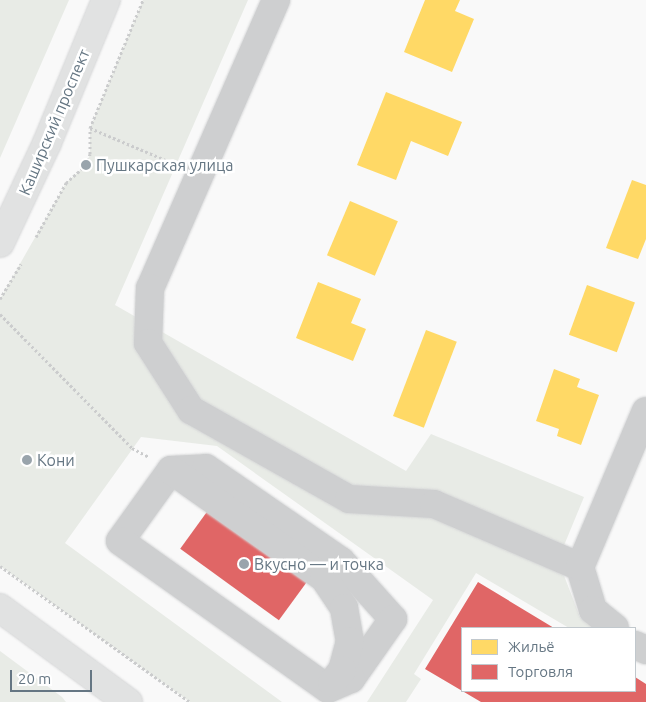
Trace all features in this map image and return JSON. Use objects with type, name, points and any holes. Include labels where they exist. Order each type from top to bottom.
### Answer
[{"type":"main road","name":"Каширский проспект","points":[[0,242],[47,143],[106,0]]},
{"type":"main road","points":[[0,608],[128,702]]},
{"type":"street","points":[[276,0],[150,288],[148,342],[191,410],[349,498],[434,504],[580,567]]},
{"type":"street","points":[[614,627],[593,610],[580,567],[646,411]]},
{"type":"street","points":[[171,470],[206,468],[341,561],[393,620],[351,679],[324,696]]},
{"type":"street","points":[[171,470],[120,541],[324,696]]},
{"type":"street","points":[[171,470],[324,578],[344,608],[350,641],[342,670],[324,696]]},
{"type":"path","points":[[50,212],[66,183],[86,165],[90,154],[90,128],[143,0]]},
{"type":"path","points":[[90,128],[200,174]]},
{"type":"path","points":[[0,314],[132,448],[171,470]]},
{"type":"path","points":[[0,566],[190,702]]},
{"type":"shaded area","points":[[0,0],[69,0],[0,158]]},
{"type":"shaded area","points":[[143,0],[248,0],[115,305],[406,471],[431,434],[584,497],[558,560],[580,617],[592,627],[567,627],[476,573],[414,674],[421,679],[406,702],[367,702],[433,600],[217,446],[141,437],[65,543],[282,702],[190,702],[0,566],[0,299],[66,183],[86,165],[90,154],[90,128]]},
{"type":"shaded area","points":[[0,651],[62,697],[66,702],[0,702]]},
{"type":"building: Жильё","points":[[425,0],[460,0],[455,11],[474,19],[452,72],[404,52]]},
{"type":"building: Жильё","points":[[386,92],[462,122],[448,156],[411,141],[396,180],[357,165]]},
{"type":"building: Жильё","points":[[632,180],[646,185],[646,239],[638,259],[606,248]]},
{"type":"building: Жильё","points":[[350,201],[398,221],[375,276],[327,255]]},
{"type":"building: Жильё","points":[[318,282],[361,299],[351,323],[366,329],[353,361],[296,338]]},
{"type":"building: Жильё","points":[[587,285],[635,302],[617,352],[569,335]]},
{"type":"building: Жильё","points":[[426,330],[457,342],[424,428],[393,416]]},
{"type":"building: Жильё","points":[[554,369],[580,379],[577,387],[599,395],[581,445],[557,436],[559,429],[536,421]]},
{"type":"building: Торговля","name":"Вкусно — и точка","points":[[209,509],[308,581],[279,620],[180,549]]},
{"type":"building: Торговля","points":[[478,582],[552,627],[461,627],[461,690],[425,669]]},
{"type":"building: Торговля","points":[[636,678],[646,684],[646,702],[481,702],[464,692],[636,692]]},
{"type":"place","name":"Пушкарская улица","points":[[86,165]]},
{"type":"place","name":"Кони","points":[[27,460]]},
{"type":"place","name":"Вкусно — и точка","points":[[244,564]]}]
